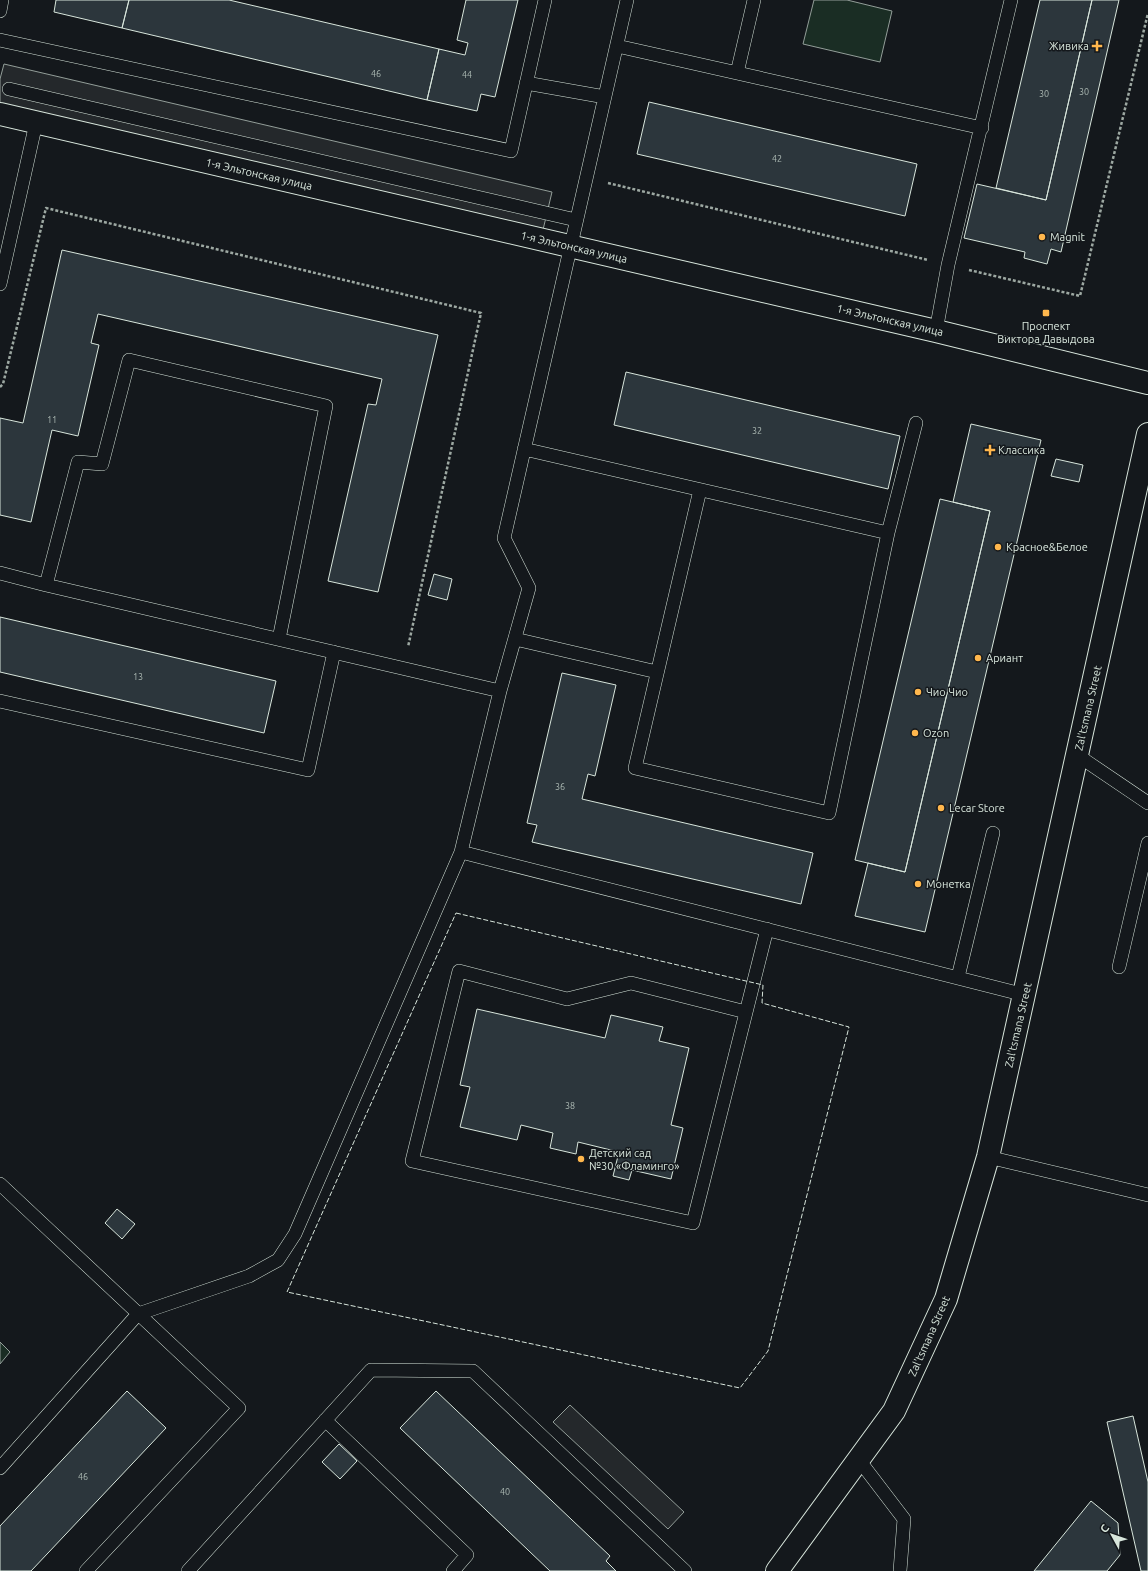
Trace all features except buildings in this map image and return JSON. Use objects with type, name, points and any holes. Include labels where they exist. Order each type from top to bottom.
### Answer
[{"type":"street","name":"1-я Эльтонская улица","points":[[0,114],[936,331],[1148,383]]},
{"type":"street","name":"Zal'tsmana Street","points":[[777,1571],[894,1411],[946,1299],[988,1157],[1148,434]]},
{"type":"lane","points":[[0,11],[2,0]]},
{"type":"lane","points":[[0,40],[511,151],[545,0]]},
{"type":"lane","points":[[0,1468],[138,1314],[249,1276],[278,1260],[295,1234],[461,852],[500,691],[529,588],[504,538],[627,0]]},
{"type":"lane","points":[[737,73],[754,0]]},
{"type":"lane","points":[[936,331],[948,265],[982,128],[1011,0]]},
{"type":"lane","points":[[617,46],[982,128]]},
{"type":"lane","points":[[526,83],[605,97]]},
{"type":"lane","points":[[9,89],[576,220]]},
{"type":"lane","points":[[0,284],[36,123]]},
{"type":"lane","points":[[46,585],[78,462],[102,464],[129,360],[326,406],[279,639]]},
{"type":"lane","points":[[700,490],[635,768],[829,813],[888,533],[916,423]]},
{"type":"lane","points":[[524,449],[888,533]]},
{"type":"lane","points":[[0,573],[500,691]]},
{"type":"lane","points":[[515,639],[657,672]]},
{"type":"lane","points":[[0,701],[308,770],[334,652]]},
{"type":"lane","points":[[1077,755],[1148,803]]},
{"type":"lane","points":[[958,977],[993,833]]},
{"type":"lane","points":[[1119,967],[1148,843]]},
{"type":"lane","points":[[461,852],[1025,995]]},
{"type":"lane","points":[[746,1012],[631,983],[566,999],[459,971],[412,1161],[693,1223],[767,929]]},
{"type":"lane","points":[[988,1157],[1148,1194]]},
{"type":"lane","points":[[0,1184],[239,1408],[86,1571]]},
{"type":"lane","points":[[188,1571],[371,1370],[473,1371],[685,1571]]},
{"type":"lane","points":[[325,1420],[468,1555],[453,1571]]},
{"type":"lane","points":[[859,1460],[904,1519],[900,1571]]},
{"type":"path","points":[[586,178],[1080,296],[1148,13]]},
{"type":"path","points":[[0,387],[3,384],[46,208],[482,313],[403,668]]},
{"type":"green space","points":[[814,0],[847,0],[892,11],[880,62],[803,44]]},
{"type":"green space","points":[[0,1342],[10,1352],[0,1364]]},
{"type":"shaded area","points":[[4,64],[552,192],[542,234],[0,108],[0,79]]},
{"type":"shaded area","points":[[570,1405],[684,1512],[668,1529],[553,1422]]},
{"type":"fence","points":[[456,913],[763,985],[762,1003],[849,1027],[768,1351],[740,1388],[287,1292],[456,913]]},
{"type":"place","name":"Живика","points":[[1097,46]]},
{"type":"place","name":"Magnit","points":[[1042,237]]},
{"type":"place","name":"Проспект Виктора Давыдова","points":[[1046,313]]},
{"type":"place","name":"Классика","points":[[990,450]]},
{"type":"place","name":"Красное&Белое","points":[[998,547]]},
{"type":"place","name":"Ариант","points":[[978,658]]},
{"type":"place","name":"Чио Чио","points":[[918,692]]},
{"type":"place","name":"Ozon","points":[[915,733]]},
{"type":"place","name":"Lecar Store","points":[[941,808]]},
{"type":"place","name":"Монетка","points":[[918,884]]},
{"type":"place","name":"Детский сад №30 «Фламинго»","points":[[581,1159]]}]
